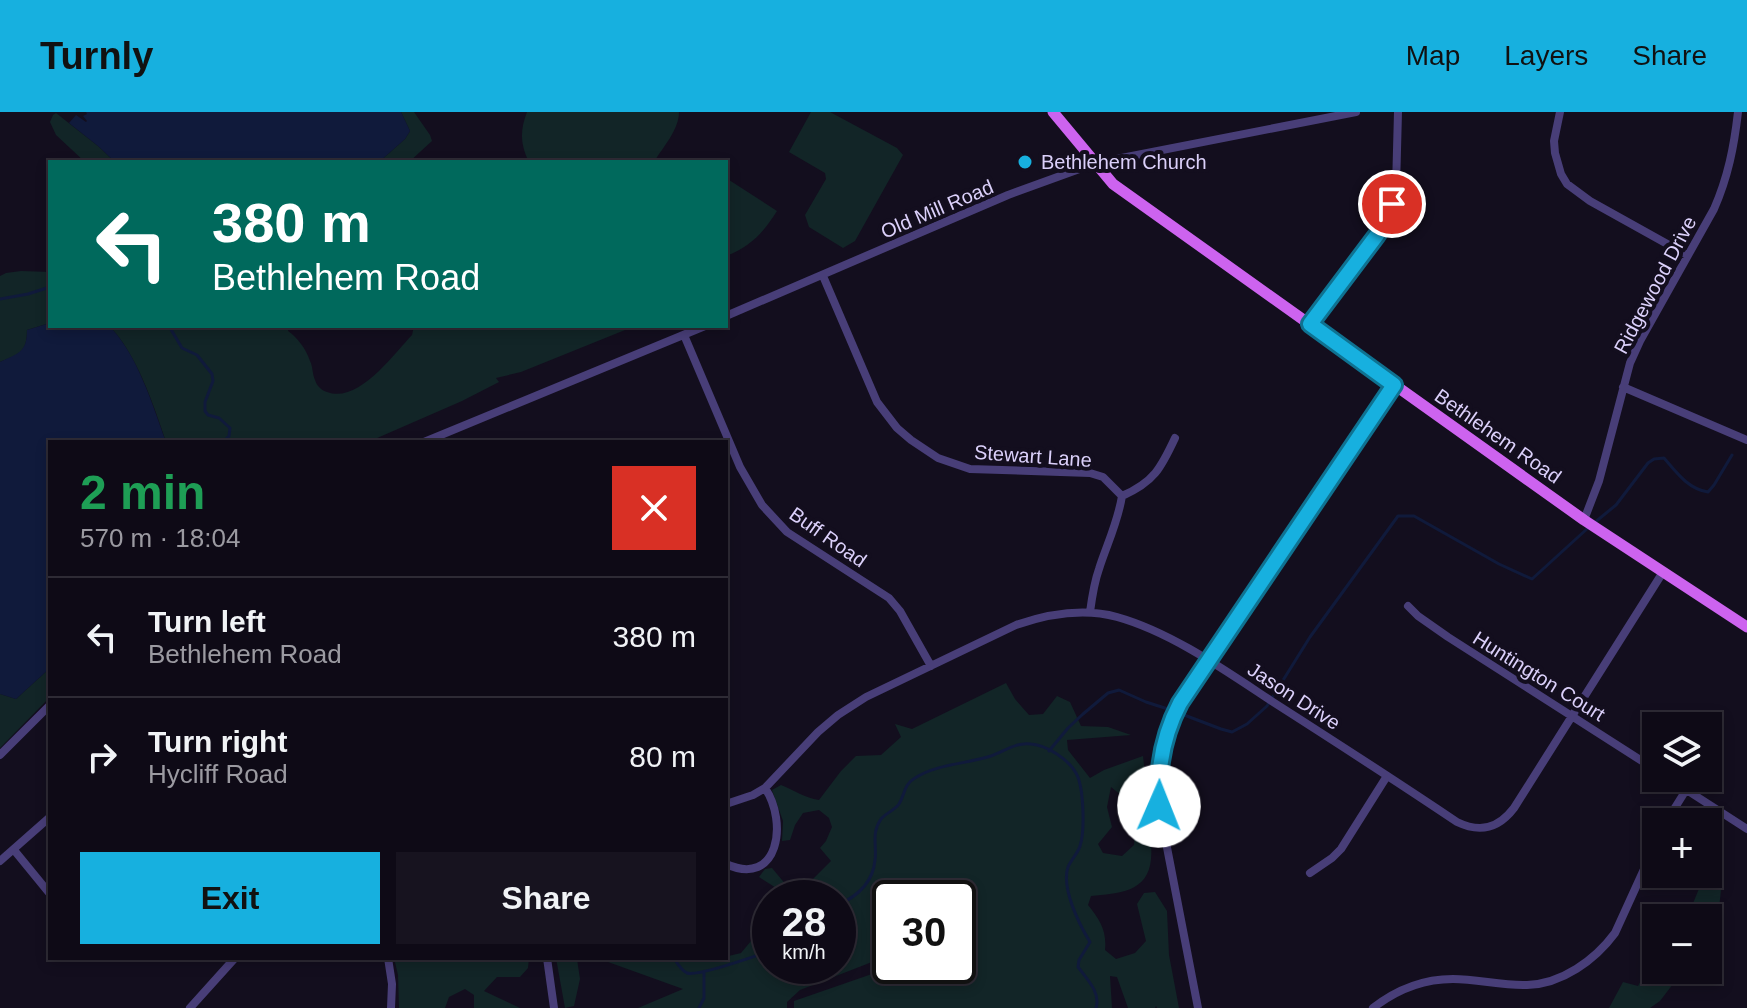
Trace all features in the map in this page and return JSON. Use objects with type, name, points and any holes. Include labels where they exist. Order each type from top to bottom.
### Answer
[{"type":"main road","name":"Bethlehem Road","points":[[1053,112],[1113,184],[1584,520],[1747,627]]},
{"type":"street","name":"Old Mill Road","points":[[728,315],[1008,195],[1096,163],[1356,112]]},
{"type":"street","points":[[1310,324],[1387,219],[1396,188],[1398,112]]},
{"type":"street","points":[[1560,112],[1554,141],[1555,153],[1567,184],[1590,201],[1687,255]]},
{"type":"street","name":"Ridgewood Drive","points":[[1584,520],[1599,481],[1630,363],[1722,190],[1730,167],[1738,112]]},
{"type":"street","name":"Stewart Lane","points":[[823,276],[877,402],[897,428],[911,440],[938,458],[970,469],[1090,473],[1103,477],[1122,496]]},
{"type":"street","points":[[429,440],[700,328]]},
{"type":"street","name":"Buff Road","points":[[684,335],[740,467],[762,505],[787,532],[889,598],[900,611],[931,666]]},
{"type":"street","points":[[1198,1008],[1159,806],[1159,773],[1164,742],[1173,716],[1394,385]]},
{"type":"street","points":[[1623,387],[1747,440]]},
{"type":"street","points":[[1090,612],[1093,590],[1113,534],[1122,496],[1146,483],[1158,472],[1175,438]]},
{"type":"street","name":"Jason Drive","points":[[728,803],[765,788],[838,715],[866,697],[1027,621],[1038,617],[1090,612],[1143,626],[1209,661],[1457,822],[1469,828],[1499,824],[1514,808],[1663,572]]},
{"type":"street","name":"Huntington Court","points":[[1408,606],[1448,637],[1642,761]]},
{"type":"street","points":[[0,755],[48,707]]},
{"type":"street","points":[[1310,873],[1341,849],[1387,776]]},
{"type":"street","points":[[728,865],[751,869],[761,866],[769,857],[778,820],[772,798],[765,788]]},
{"type":"street","points":[[1689,792],[1747,829]]},
{"type":"street","points":[[0,861],[48,819]]},
{"type":"street","points":[[14,850],[48,892]]},
{"type":"street","points":[[1373,1008],[1393,994],[1438,980],[1527,985],[1556,980],[1607,944],[1642,874]]},
{"type":"street","points":[[190,1008],[233,960]]},
{"type":"street","points":[[388,960],[391,1008]]},
{"type":"street","points":[[547,960],[554,1008]]},
{"type":"green space","points":[[401,112],[414,112],[432,141],[411,160],[381,160],[405,139],[410,131]]},
{"type":"green space","points":[[527,112],[679,112],[673,132],[655,160],[528,160],[522,137]]},
{"type":"green space","points":[[811,112],[830,112],[897,148],[903,155],[855,241],[843,248],[809,227],[805,215],[826,179],[825,173],[789,152]]},
{"type":"green space","points":[[56,113],[113,160],[83,160],[56,135],[50,122]]},
{"type":"green space","points":[[728,179],[777,211],[756,238],[728,255]]},
{"type":"green space","points":[[48,272],[48,324],[27,330],[21,352],[0,362],[0,276],[6,273]]},
{"type":"green space","points":[[111,328],[289,328],[306,352],[318,386],[327,392],[339,394],[363,385],[374,376],[412,335],[414,328],[630,328],[521,372],[496,378],[499,382],[462,401],[373,440],[165,440],[150,396],[119,337]]},
{"type":"green space","points":[[48,670],[48,699],[0,748],[0,694],[16,699]]},
{"type":"green space","points":[[1006,683],[1029,715],[1043,714],[1057,696],[1070,702],[1081,726],[1108,727],[1131,735],[1067,740],[1068,750],[1090,778],[1143,756],[1146,783],[1144,814],[1111,787],[1107,807],[1112,827],[1098,844],[1103,853],[1122,856],[1134,845],[1135,827],[1146,827],[1151,846],[1149,870],[1138,885],[1121,892],[1091,896],[1088,905],[1102,926],[1105,950],[1116,959],[1135,953],[1146,941],[1137,904],[1144,893],[1155,892],[1167,911],[1169,955],[1179,1008],[1128,1008],[1117,977],[1110,976],[1112,1008],[794,1008],[794,1001],[843,984],[856,984],[856,980],[872,974],[872,984],[976,984],[976,880],[872,880],[872,962],[856,968],[856,880],[812,880],[831,861],[820,848],[832,827],[829,818],[819,810],[803,813],[790,840],[782,841],[783,821],[772,790],[781,785],[819,800],[856,756],[881,755],[901,737],[895,724],[912,729]]},
{"type":"green space","points":[[772,868],[782,880],[759,877],[765,869]]},
{"type":"green space","points":[[1699,888],[1720,888],[1719,904],[1693,904]]},
{"type":"green space","points":[[751,941],[752,984],[815,984],[800,990],[787,1002],[787,1008],[638,1008],[683,989],[603,960],[728,960],[728,956],[741,953]]},
{"type":"green space","points":[[394,960],[529,960],[528,968],[520,977],[497,977],[484,991],[520,1008],[474,1008],[474,995],[465,989],[449,997],[445,1008],[399,1008]]},
{"type":"green space","points":[[556,960],[577,960],[580,979],[574,1006],[565,1008]]},
{"type":"green space","points":[[1642,979],[1642,984],[1673,984],[1650,1008],[1609,1008],[1623,982],[1638,986]]},
{"type":"water","points":[[401,112],[410,131],[381,160],[113,160],[69,123],[76,115],[86,122],[83,116]]},
{"type":"water","points":[[48,324],[48,328],[111,328],[136,365],[165,440],[48,440],[48,670],[16,699],[0,694],[0,362],[23,348],[27,330]]},
{"type":"waterway","points":[[0,299],[48,288]]},
{"type":"waterway","points":[[170,328],[182,348],[197,355],[212,374],[205,411],[230,428],[225,440]]},
{"type":"waterway","points":[[1594,523],[1616,505],[1654,459],[1664,458],[1688,484],[1708,492],[1732,455]]},
{"type":"waterway","points":[[1049,751],[1083,714],[1108,693],[1119,690],[1232,732],[1247,724],[1267,706],[1310,637],[1398,516],[1414,516],[1532,579],[1588,528]]},
{"type":"waterway","points":[[856,894],[868,882],[874,868],[878,824],[899,804],[911,780],[933,770],[991,756],[1020,744],[1044,747],[1073,768],[1081,788],[1082,839],[1066,876],[1076,916],[1090,942],[1078,967],[1095,992],[1096,1008]]},
{"type":"waterway","points":[[675,960],[685,972],[693,973],[752,957]]},
{"type":"waterway","points":[[699,1008],[704,998],[704,973]]},
{"type":"place","name":"Bethlehem Church","points":[[1025,162]]},
{"type":"route","points":[[1159,806],[1159,773],[1164,742],[1180,703],[1394,385],[1310,324],[1377,235],[1392,204]]}]
